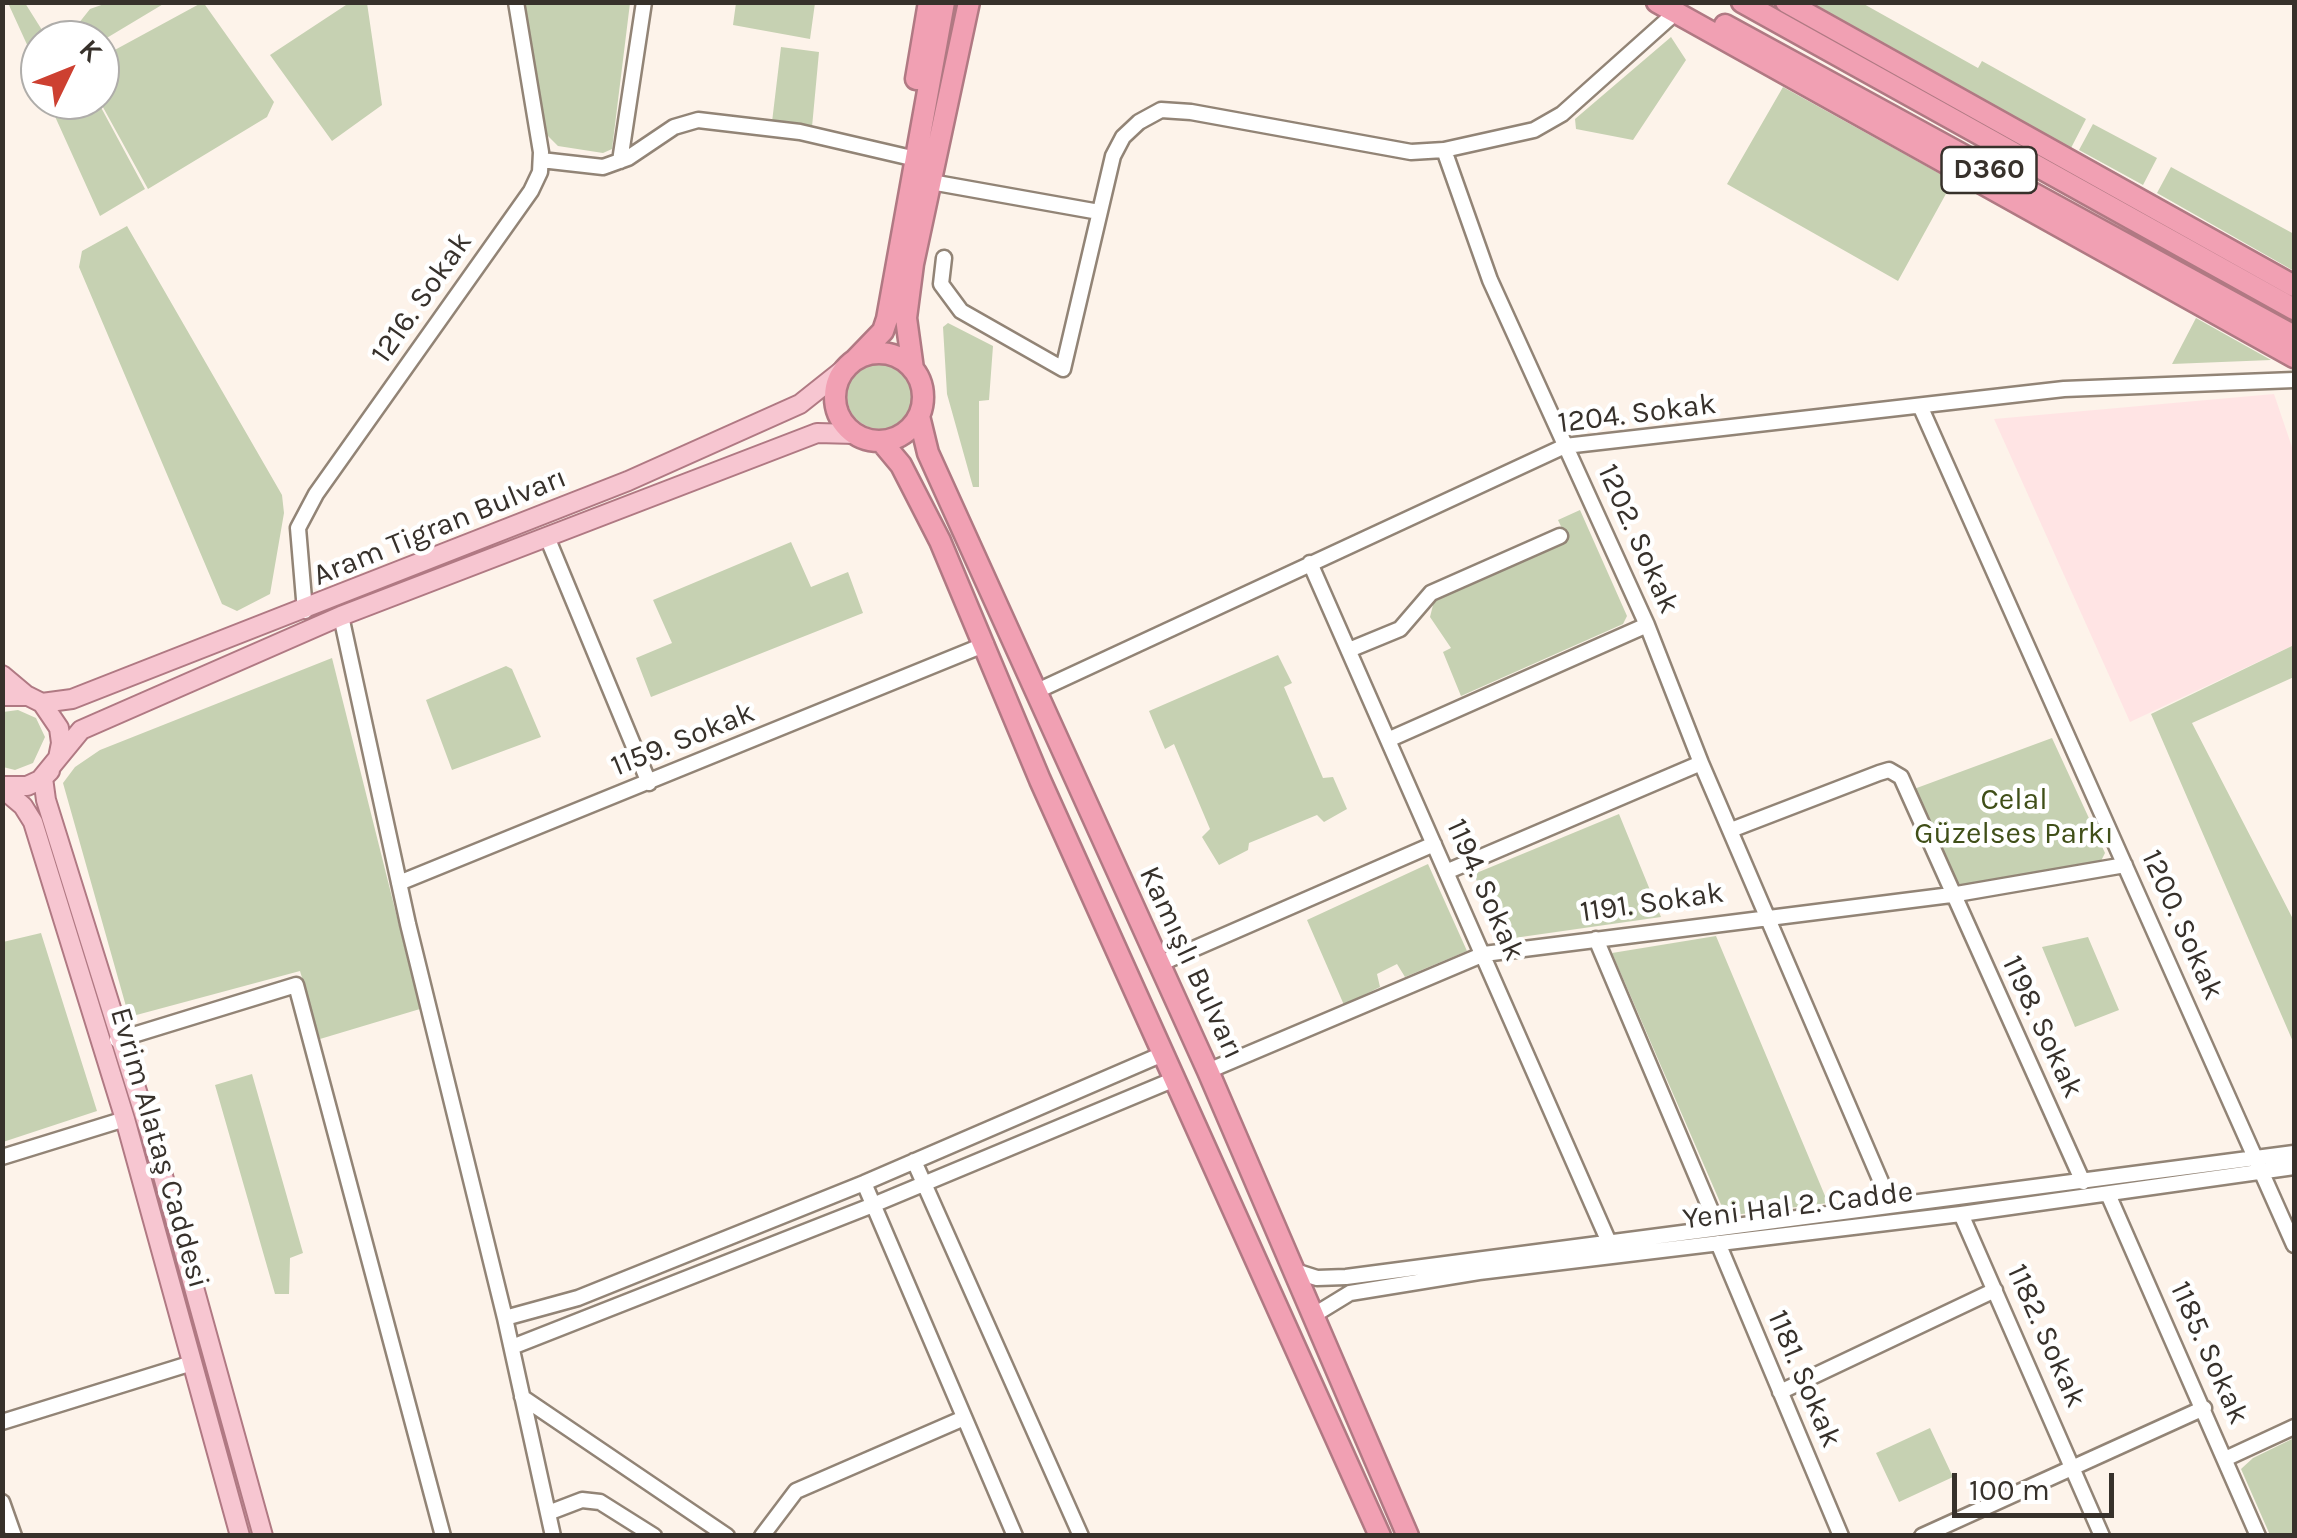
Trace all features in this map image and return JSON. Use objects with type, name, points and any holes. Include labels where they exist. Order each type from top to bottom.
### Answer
[{"type":"highway","points":[[917,150],[912,104],[929,2]]},
{"type":"highway","points":[[944,2],[888,319],[883,331],[850,364],[835,397],[844,424],[855,434],[881,441],[904,434],[920,416],[923,392],[913,369],[906,318],[969,2]]},
{"type":"highway","name":"D360","points":[[1742,2],[2294,310]]},
{"type":"highway","points":[[1786,2],[2294,286]]},
{"type":"highway","points":[[1672,6],[2294,357]]},
{"type":"highway","name":"D360","points":[[1672,6],[1980,165],[2294,336]]},
{"type":"highway","points":[[1958,120],[2114,184]]},
{"type":"highway","points":[[1980,165],[2067,232]]},
{"type":"highway","points":[[850,364],[867,354],[892,355],[913,369]]},
{"type":"highway","name":"Kamışlı Bulvarı","points":[[920,416],[928,453],[1208,1071],[1408,1536]]},
{"type":"highway","name":"Kamışlı Bulvarı","points":[[881,441],[901,465],[986,644],[1040,780],[1380,1536]]},
{"type":"main road","name":"Aram Tigran Bulvarı","points":[[2,696],[72,700],[304,611],[628,481],[784,412],[850,364]]},
{"type":"main road","points":[[262,1536],[160,1165],[118,1040],[46,800],[43,778],[81,730],[342,616],[817,433],[855,434]]},
{"type":"main road","points":[[2,676],[34,699],[59,728],[54,765],[27,786],[2,787]]},
{"type":"main road","name":"Evrim Alataş Caddesi","points":[[2,787],[23,806],[33,822],[124,1118],[240,1536]]},
{"type":"street","points":[[516,2],[540,160],[603,168],[674,127],[698,120],[917,150]]},
{"type":"street","points":[[620,161],[644,2]]},
{"type":"street","points":[[944,258],[940,284],[960,311],[1063,368],[1099,212],[1122,137],[1161,110],[1410,152],[1444,150],[1534,130],[1562,114],[1672,6]]},
{"type":"street","name":"1202. Sokak","points":[[1444,150],[1490,280],[1647,625],[1701,763],[1891,1205]]},
{"type":"street","name":"1216. Sokak","points":[[304,611],[298,528],[316,494],[532,191],[540,160]]},
{"type":"street","points":[[931,182],[1099,212]]},
{"type":"street","name":"1204. Sokak","points":[[1037,691],[1565,446],[2064,389],[2294,380]]},
{"type":"street","name":"1200. Sokak","points":[[1922,408],[2294,1245]]},
{"type":"street","points":[[1349,650],[1400,629],[1430,594],[1560,536]]},
{"type":"street","points":[[547,537],[649,783]]},
{"type":"street","name":"1194. Sokak","points":[[1310,563],[1608,1240]]},
{"type":"street","points":[[342,616],[399,883],[506,1318],[552,1536]]},
{"type":"street","points":[[1390,739],[1647,625]]},
{"type":"street","name":"1159. Sokak","points":[[399,883],[986,644]]},
{"type":"street","points":[[1446,872],[1701,763]]},
{"type":"street","name":"1198. Sokak","points":[[1731,830],[1889,770],[1902,777],[1951,895],[2083,1182]]},
{"type":"street","points":[[1159,964],[1434,844]]},
{"type":"street","name":"1191. Sokak","points":[[1208,1071],[1484,954],[1768,915],[1951,895],[2125,865]]},
{"type":"street","points":[[1596,938],[1718,1226]]},
{"type":"street","points":[[118,1040],[296,985],[443,1536]]},
{"type":"street","points":[[506,1318],[578,1298],[1166,1053]]},
{"type":"street","points":[[512,1346],[874,1206],[1176,1080]]},
{"type":"street","points":[[2,1157],[124,1118]]},
{"type":"street","points":[[1295,1270],[1317,1278],[1346,1276],[1718,1226],[2258,1164],[2294,1153]]},
{"type":"street","points":[[914,1161],[1082,1536]]},
{"type":"street","name":"Yeni Hal 2. Cadde","points":[[1314,1315],[1350,1293],[2108,1194],[2258,1164],[2294,1167]]},
{"type":"street","points":[[864,1182],[1015,1536]]},
{"type":"street","name":"1185. Sokak","points":[[2108,1194],[2258,1536]]},
{"type":"street","name":"1182. Sokak","points":[[1961,1214],[2102,1536]]},
{"type":"street","name":"1181. Sokak","points":[[1718,1243],[1840,1536]]},
{"type":"street","points":[[1780,1392],[1995,1290]]},
{"type":"street","points":[[2,1422],[192,1363]]},
{"type":"street","points":[[522,1396],[727,1536]]},
{"type":"street","points":[[1922,1536],[2204,1408]]},
{"type":"street","points":[[762,1536],[796,1491],[964,1418]]},
{"type":"street","points":[[2225,1459],[2294,1427]]},
{"type":"street","points":[[2,1502],[14,1536]]},
{"type":"street","points":[[548,1513],[571,1502],[600,1502],[654,1536]]},
{"type":"shaded area","points":[[2274,394],[2294,453],[2294,645],[2130,722],[1994,419]]},
{"type":"green space","points":[[203,2],[274,102],[267,117],[148,189],[110,120],[120,120],[120,47]]},
{"type":"green space","points":[[8,3],[25,3],[36,20],[20,20],[20,29]]},
{"type":"green space","points":[[107,3],[165,3],[120,30],[120,20],[81,20],[90,9]]},
{"type":"green space","points":[[349,3],[367,3],[382,105],[332,141],[270,55]]},
{"type":"green space","points":[[525,3],[630,3],[612,149],[603,153],[558,146],[547,135]]},
{"type":"green space","points":[[736,3],[815,3],[810,39],[733,25]]},
{"type":"green space","points":[[1809,3],[1862,3],[1978,68],[1982,61],[2086,119],[2071,148]]},
{"type":"green space","points":[[1671,37],[1686,60],[1633,140],[1576,129],[1575,119]]},
{"type":"green space","points":[[781,47],[819,52],[812,127],[772,122]]},
{"type":"green space","points":[[1783,87],[1953,181],[1898,281],[1727,184]]},
{"type":"green space","points":[[57,120],[108,120],[145,189],[100,216]]},
{"type":"green space","points":[[2093,124],[2157,158],[2143,185],[2079,150]]},
{"type":"green space","points":[[2171,167],[2294,234],[2294,271],[2157,193]]},
{"type":"green space","points":[[127,226],[282,495],[284,513],[270,594],[237,611],[222,604],[79,267],[82,251]]},
{"type":"green space","points":[[2196,318],[2271,360],[2172,364]]},
{"type":"green space","points":[[948,323],[993,346],[989,400],[979,401],[979,487],[973,487],[947,394],[943,327]]},
{"type":"green space","points":[[880,363],[903,373],[913,396],[903,419],[880,429],[857,419],[847,396],[857,373]]},
{"type":"green space","points":[[1580,510],[1627,616],[1623,624],[1461,696],[1443,652],[1451,648],[1430,617],[1434,601],[1566,537],[1558,520]]},
{"type":"green space","points":[[791,542],[811,587],[848,572],[863,613],[651,697],[636,658],[672,643],[653,600]]},
{"type":"green space","points":[[2294,645],[2294,677],[2192,723],[2294,921],[2294,1044],[2151,714]]},
{"type":"green space","points":[[1278,655],[1292,683],[1284,687],[1323,778],[1333,777],[1347,809],[1324,822],[1317,815],[1249,843],[1248,850],[1219,865],[1202,837],[1210,829],[1174,744],[1165,749],[1149,711]]},
{"type":"green space","points":[[332,658],[420,1009],[320,1039],[300,971],[129,1017],[63,783],[75,767],[100,750]]},
{"type":"green space","points":[[506,666],[512,669],[541,737],[452,770],[426,700]]},
{"type":"green space","points":[[18,710],[36,718],[45,737],[33,763],[15,770],[3,767],[3,712]]},
{"type":"green space","name":"Celal Güzelses Parkı","points":[[2052,738],[2105,853],[2101,861],[1956,894],[1914,789]]},
{"type":"green space","points":[[1619,814],[1661,917],[1507,939],[1499,935],[1474,874]]},
{"type":"green space","points":[[1428,864],[1467,951],[1405,977],[1397,964],[1377,974],[1380,987],[1344,1005],[1307,920]]},
{"type":"green space","points":[[41,933],[97,1111],[3,1142],[3,942]]},
{"type":"green space","points":[[1716,936],[1828,1203],[1726,1216],[1612,953]]},
{"type":"green space","points":[[2088,937],[2119,1010],[2075,1027],[2042,947]]},
{"type":"green space","points":[[252,1074],[303,1253],[290,1258],[289,1294],[275,1294],[215,1085]]},
{"type":"green space","points":[[1930,1428],[1953,1477],[1899,1502],[1876,1453]]},
{"type":"green space","points":[[2294,1438],[2294,1535],[2270,1535],[2241,1469],[2253,1458]]}]
